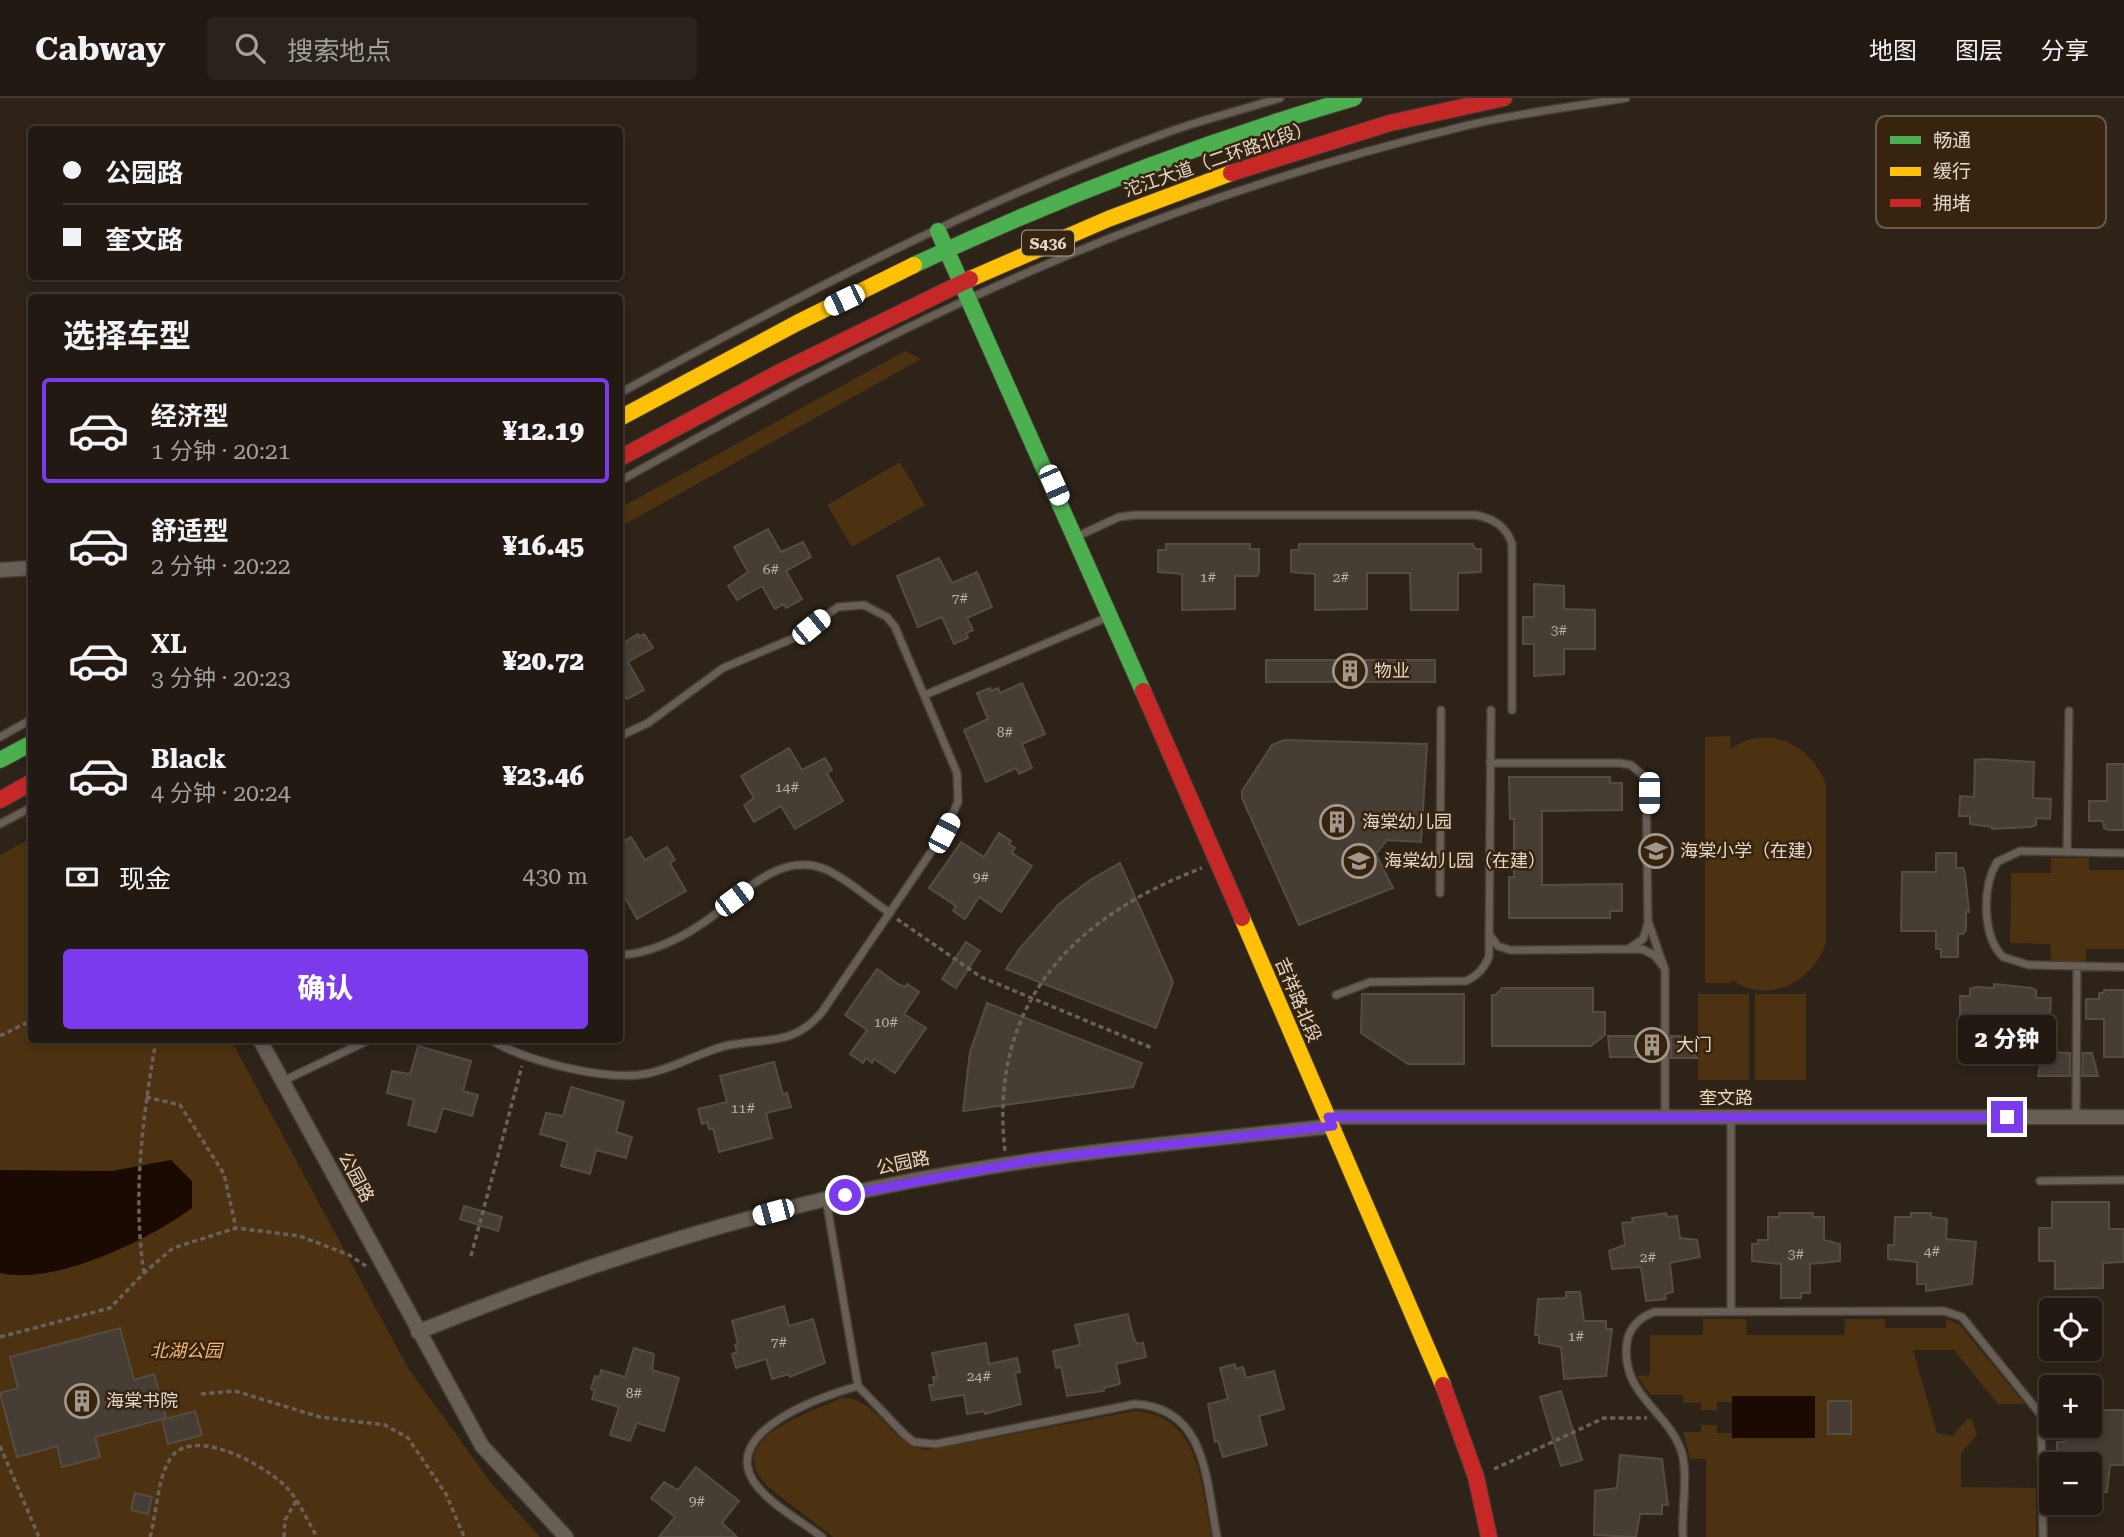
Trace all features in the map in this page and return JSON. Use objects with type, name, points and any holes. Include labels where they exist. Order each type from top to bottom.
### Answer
[{"type":"main road","name":"沱江大道（二环路北段）","points":[[623,416],[748,346],[1053,202],[1182,150],[1354,98]]},
{"type":"main road","name":"沱江大道（二环路北段）","points":[[623,456],[767,377],[961,281],[1193,184],[1324,142],[1464,105],[1504,98]]},
{"type":"main road","name":"吉祥路北段","points":[[938,231],[1054,485],[1432,1354],[1476,1477],[1489,1537]]},
{"type":"main road","points":[[0,760],[28,745]]},
{"type":"main road","points":[[0,800],[28,784]]},
{"type":"street","points":[[0,570],[28,568]]},
{"type":"street","name":"公园路","points":[[262,1043],[482,1446],[566,1537]]},
{"type":"street","name":"奎文路","points":[[1330,1122],[1665,1117],[2124,1117]]},
{"type":"street","name":"公园路","points":[[418,1332],[542,1282],[671,1239],[826,1199],[1038,1159],[1330,1122]]},
{"type":"lane","points":[[623,391],[736,330],[1044,182],[1175,130],[1280,98]]},
{"type":"lane","points":[[623,479],[779,394],[970,300],[1051,262],[1202,203],[1331,162],[1467,125],[1626,98]]},
{"type":"lane","points":[[1076,536],[1119,517],[1135,515],[1476,515],[1496,521],[1509,536],[1513,554],[1512,710]]},
{"type":"lane","points":[[498,1043],[592,1073],[628,1076],[666,1068],[726,1046],[796,1034],[811,1026],[822,1012],[944,833],[958,802],[952,758],[895,627],[887,617],[864,605],[838,607],[793,638],[723,668],[648,723],[623,735]]},
{"type":"lane","points":[[925,695],[1110,616]]},
{"type":"lane","points":[[1440,893],[1441,710]]},
{"type":"lane","points":[[1486,963],[1489,934],[1491,710]]},
{"type":"lane","points":[[2067,852],[2069,711]]},
{"type":"lane","points":[[0,737],[28,721]]},
{"type":"lane","points":[[1490,763],[1620,763],[1631,765],[1642,773],[1649,793],[1648,921],[1643,939],[1626,949]]},
{"type":"lane","points":[[0,824],[28,809]]},
{"type":"lane","points":[[2124,853],[2020,851],[1997,862],[1989,883],[1989,934],[1996,950],[2011,961],[2124,967]]},
{"type":"lane","points":[[623,954],[675,939],[701,925],[761,879],[794,866],[811,865],[828,871],[890,914]]},
{"type":"lane","points":[[1648,921],[1665,970],[1665,1117]]},
{"type":"lane","points":[[1489,934],[1498,946],[1510,950]]},
{"type":"lane","points":[[1336,995],[1365,982],[1466,981],[1474,977],[1498,953],[1510,950],[1642,950],[1654,955],[1665,970]]},
{"type":"lane","points":[[2076,1117],[2077,966]]},
{"type":"lane","points":[[283,1082],[363,1043]]},
{"type":"lane","points":[[1731,1117],[1731,1311]]},
{"type":"lane","points":[[2040,1181],[2124,1180]]},
{"type":"lane","points":[[826,1199],[858,1386],[905,1435],[914,1442],[926,1444],[1135,1404],[1151,1405],[1168,1411],[1190,1430],[1200,1452],[1217,1537]]},
{"type":"lane","points":[[1683,1537],[1681,1451],[1629,1376],[1627,1345],[1632,1329],[1643,1316],[1654,1312],[1944,1311],[1965,1319],[2041,1415],[2043,1537]]},
{"type":"lane","points":[[822,1537],[761,1490],[753,1481],[747,1457],[756,1436],[765,1427],[838,1392],[858,1386]]},
{"type":"path","points":[[1006,1164],[1002,1089],[1018,1029],[1032,999],[1063,955],[1102,919],[1156,886],[1217,862]]},
{"type":"path","points":[[890,914],[981,977],[1152,1048]]},
{"type":"path","points":[[0,1035],[28,1022]]},
{"type":"path","points":[[144,1273],[140,1252],[141,1130],[155,1043]]},
{"type":"path","points":[[471,1256],[526,1054]]},
{"type":"path","points":[[146,1097],[180,1105],[224,1174],[236,1227]]},
{"type":"path","points":[[0,1337],[110,1308],[173,1248],[236,1227],[300,1236],[349,1255],[390,1281]]},
{"type":"path","points":[[201,1394],[235,1391],[320,1417],[385,1425],[408,1438],[446,1494],[464,1537]]},
{"type":"path","points":[[1476,1477],[1604,1418],[1658,1418]]},
{"type":"path","points":[[150,1537],[164,1477],[172,1456],[184,1447],[199,1444],[225,1450],[270,1475],[289,1490],[317,1537]]},
{"type":"path","points":[[0,1446],[39,1537]]},
{"type":"path","points":[[284,1537],[285,1520],[296,1501]]},
{"type":"green space","points":[[905,351],[921,359],[623,525],[623,506]]},
{"type":"green space","points":[[900,462],[925,505],[852,547],[827,505]]},
{"type":"green space","points":[[1730,736],[1731,749],[1745,741],[1760,738],[1788,742],[1811,759],[1826,785],[1826,942],[1811,968],[1788,986],[1774,990],[1745,987],[1731,979],[1731,983],[1705,983],[1705,737]]},
{"type":"green space","name":"北湖公园","points":[[28,840],[28,1043],[233,1043],[408,1368],[491,1483],[540,1537],[0,1537],[0,855]]},
{"type":"green space","points":[[2051,858],[2089,858],[2089,870],[2124,870],[2124,949],[2086,949],[2086,961],[2051,961],[2050,944],[2010,943],[2011,873],[2051,873]]},
{"type":"green space","points":[[1698,994],[1749,994],[1749,1080],[1698,1080]]},
{"type":"green space","points":[[1755,994],[1806,994],[1806,1080],[1755,1080]]},
{"type":"green space","points":[[1703,1319],[1746,1319],[1747,1335],[1844,1335],[1845,1319],[1885,1319],[1885,1328],[1946,1328],[1946,1319],[1959,1324],[2025,1404],[1998,1404],[1954,1350],[1913,1350],[1937,1433],[1952,1436],[1967,1419],[1972,1419],[1977,1435],[1961,1453],[1961,1487],[2036,1488],[2036,1537],[1706,1537],[1706,1459],[1690,1459],[1683,1432],[1701,1432],[1701,1425],[1717,1425],[1717,1433],[1731,1433],[1732,1438],[1815,1437],[1732,1397],[1732,1402],[1717,1402],[1717,1410],[1701,1410],[1701,1403],[1683,1403],[1683,1395],[1651,1395],[1637,1376],[1650,1375],[1650,1335],[1703,1335]]},
{"type":"green space","points":[[841,1398],[866,1405],[904,1440],[929,1450],[1135,1411],[1157,1416],[1174,1425],[1186,1439],[1194,1456],[1212,1537],[833,1537],[768,1487],[756,1470],[754,1455],[761,1442],[774,1430]]},
{"type":"shaded area","points":[[171,1160],[192,1181],[192,1208],[174,1221],[127,1246],[73,1267],[47,1273],[0,1273],[0,1170],[112,1171]]},
{"type":"shaded area","points":[[1732,1396],[1815,1396],[1815,1438],[1732,1438]]},
{"type":"building","points":[[768,529],[781,552],[803,542],[811,557],[786,571],[802,599],[786,608],[784,604],[775,609],[762,586],[737,600],[728,586],[748,572],[734,547]]},
{"type":"building","points":[[1166,544],[1250,544],[1250,549],[1259,549],[1259,572],[1257,576],[1235,576],[1235,609],[1182,610],[1182,574],[1158,572],[1158,550],[1166,550]]},
{"type":"building","points":[[1299,544],[1473,544],[1475,549],[1481,549],[1481,572],[1458,573],[1458,610],[1411,610],[1410,573],[1367,573],[1367,609],[1315,610],[1315,574],[1291,572],[1291,550],[1299,550]]},
{"type":"building","points":[[939,558],[952,583],[977,572],[992,607],[967,618],[973,630],[966,633],[968,638],[954,644],[942,617],[918,627],[897,576]]},
{"type":"building","points":[[1534,584],[1564,586],[1564,609],[1595,610],[1595,649],[1564,649],[1564,674],[1534,676],[1534,644],[1523,644],[1523,617],[1534,617]]},
{"type":"building","points":[[638,634],[639,637],[644,634],[653,648],[628,662],[644,690],[627,699],[623,697],[623,643]]},
{"type":"building","name":"物业","points":[[1266,660],[1435,660],[1435,682],[1266,682]]},
{"type":"building","points":[[1022,683],[1045,734],[1022,744],[1032,768],[1019,774],[1016,768],[986,782],[964,730],[988,719],[977,693],[998,688],[1000,693]]},
{"type":"building","name":"海棠幼儿园","points":[[1284,740],[1427,744],[1421,842],[1387,840],[1376,854],[1393,888],[1299,925],[1242,798],[1242,791],[1272,745]]},
{"type":"building","points":[[789,748],[802,770],[825,758],[832,770],[827,773],[843,801],[795,829],[781,806],[754,822],[744,805],[754,798],[741,776]]},
{"type":"building","points":[[1975,760],[2034,762],[2033,798],[2051,799],[2050,819],[2036,818],[2036,825],[2031,827],[1992,829],[1970,824],[1970,816],[1959,816],[1960,796],[1974,797]]},
{"type":"building","points":[[2107,764],[2124,764],[2124,830],[2108,830],[2104,828],[2103,821],[2089,821],[2089,801],[2107,801]]},
{"type":"building","points":[[1509,777],[1610,777],[1610,783],[1622,783],[1622,810],[1542,811],[1542,885],[1622,884],[1622,911],[1610,911],[1610,918],[1509,918],[1509,877],[1514,877],[1514,819],[1510,819]]},
{"type":"building","points":[[999,833],[1011,841],[1009,844],[1015,848],[1012,853],[1032,866],[1001,912],[979,897],[965,919],[953,911],[956,906],[929,888],[961,842],[984,857]]},
{"type":"building","points":[[631,837],[645,860],[667,847],[675,860],[670,863],[686,891],[637,919],[623,894],[623,841]]},
{"type":"building","points":[[1936,853],[1956,853],[1956,868],[1963,868],[1965,874],[1969,912],[1966,912],[1966,930],[1963,934],[1958,934],[1958,957],[1941,957],[1941,949],[1936,949],[1936,931],[1901,931],[1902,872],[1936,872]]},
{"type":"building","points":[[1120,863],[1173,982],[1156,1028],[1006,969],[1020,948],[1059,904],[1090,880]]},
{"type":"building","points":[[966,942],[980,951],[956,988],[942,979]]},
{"type":"building","points":[[877,969],[898,984],[905,987],[907,984],[919,992],[904,1014],[926,1028],[895,1073],[874,1059],[872,1063],[866,1058],[863,1063],[850,1054],[867,1030],[845,1015]]},
{"type":"building","points":[[1994,984],[2032,988],[2036,990],[2036,998],[2051,998],[2050,1018],[2032,1017],[2031,1056],[1973,1052],[1974,1016],[1960,1016],[1960,996],[1970,996],[1970,989],[1976,987],[1994,988]]},
{"type":"building","points":[[1502,988],[1593,988],[1593,1012],[1605,1012],[1605,1035],[1591,1046],[1492,1046],[1492,995],[1496,995]]},
{"type":"building","points":[[2104,990],[2124,990],[2124,1057],[2104,1057],[2104,1019],[2086,1019],[2086,999],[2099,999],[2099,993],[2104,993]]},
{"type":"building","points":[[1362,994],[1464,994],[1464,1064],[1408,1064],[1361,1033]]},
{"type":"building","points":[[987,1003],[1142,1063],[1133,1087],[963,1111],[970,1052]]},
{"type":"building","points":[[1608,1036],[1659,1036],[1659,1057],[1610,1057]]},
{"type":"building","points":[[1671,1036],[1684,1036],[1697,1058],[1671,1058]]},
{"type":"building","points":[[418,1046],[471,1061],[463,1091],[478,1095],[472,1116],[443,1108],[436,1132],[408,1125],[414,1100],[387,1093],[392,1071],[410,1074]]},
{"type":"building","points":[[2043,1052],[2070,1053],[2070,1076],[2038,1076]]},
{"type":"building","points":[[2083,1053],[2092,1053],[2098,1076],[2082,1076]]},
{"type":"building","points":[[774,1062],[783,1094],[787,1093],[791,1107],[766,1113],[772,1138],[719,1152],[713,1128],[709,1129],[707,1122],[702,1124],[698,1109],[727,1102],[720,1076]]},
{"type":"building","points":[[571,1087],[624,1102],[616,1132],[632,1137],[626,1158],[596,1150],[590,1174],[561,1166],[568,1142],[540,1134],[546,1113],[563,1116]]},
{"type":"building","points":[[2052,1202],[2109,1202],[2109,1229],[2124,1229],[2124,1262],[2103,1263],[2103,1288],[2055,1289],[2055,1261],[2039,1261],[2039,1228],[2052,1228]]},
{"type":"building","points":[[464,1206],[502,1217],[498,1231],[460,1219]]},
{"type":"building","points":[[1666,1213],[1667,1217],[1677,1216],[1680,1238],[1697,1240],[1700,1257],[1670,1263],[1673,1292],[1665,1294],[1666,1299],[1646,1301],[1641,1267],[1612,1269],[1609,1251],[1625,1245],[1622,1223],[1633,1222],[1632,1218]]},
{"type":"building","points":[[1779,1213],[1813,1213],[1813,1217],[1824,1217],[1824,1240],[1840,1244],[1840,1261],[1810,1264],[1810,1293],[1801,1293],[1801,1298],[1781,1298],[1781,1264],[1752,1261],[1752,1244],[1758,1244],[1758,1240],[1768,1240],[1768,1217],[1779,1217]]},
{"type":"building","points":[[1911,1213],[1931,1213],[1931,1217],[1947,1219],[1946,1239],[1976,1242],[1972,1284],[1926,1291],[1926,1284],[1917,1284],[1917,1262],[1888,1259],[1888,1245],[1894,1245],[1895,1217],[1911,1217]]},
{"type":"building","points":[[1566,1292],[1580,1292],[1584,1321],[1606,1321],[1606,1329],[1612,1329],[1606,1376],[1564,1379],[1561,1347],[1539,1343],[1539,1335],[1535,1335],[1538,1299],[1566,1298]]},
{"type":"building","points":[[784,1306],[789,1326],[813,1319],[825,1363],[790,1377],[789,1374],[772,1379],[766,1359],[736,1368],[732,1354],[737,1352],[735,1345],[738,1344],[732,1321]]},
{"type":"building","points":[[1128,1314],[1133,1336],[1137,1344],[1143,1343],[1146,1357],[1116,1364],[1120,1384],[1104,1388],[1104,1391],[1067,1396],[1061,1367],[1056,1368],[1053,1351],[1080,1345],[1075,1325]]},
{"type":"building","name":"海棠书院","points":[[120,1328],[134,1380],[154,1374],[166,1418],[95,1437],[100,1457],[62,1467],[57,1446],[17,1457],[0,1393],[18,1388],[10,1357]]},
{"type":"building","points":[[986,1343],[989,1364],[1017,1358],[1020,1372],[1015,1373],[1021,1404],[985,1414],[984,1411],[967,1414],[964,1395],[932,1400],[929,1385],[934,1385],[933,1377],[937,1377],[932,1353]]},
{"type":"building","points":[[634,1348],[654,1354],[652,1370],[679,1378],[664,1431],[637,1423],[630,1441],[610,1435],[619,1407],[592,1399],[595,1390],[591,1389],[595,1376],[600,1377],[601,1370],[625,1377]]},
{"type":"building","points":[[1235,1364],[1236,1369],[1243,1367],[1246,1378],[1274,1371],[1284,1409],[1259,1416],[1267,1445],[1223,1457],[1218,1441],[1215,1442],[1208,1404],[1228,1399],[1220,1368]]},
{"type":"building","points":[[1561,1391],[1582,1460],[1561,1466],[1540,1397]]},
{"type":"building","points":[[1828,1401],[1851,1401],[1851,1434],[1828,1434]]},
{"type":"building","points":[[2102,1404],[2103,1410],[2124,1410],[2124,1465],[2110,1465],[2107,1492],[2102,1492],[2102,1452],[2057,1452],[2057,1442],[2064,1442],[2064,1438],[2102,1438]]},
{"type":"building","points":[[195,1411],[202,1435],[168,1444],[162,1420]]},
{"type":"building","points":[[1620,1455],[1662,1459],[1668,1505],[1662,1505],[1662,1514],[1640,1514],[1636,1537],[1594,1535],[1595,1491],[1617,1488]]},
{"type":"building","points":[[696,1467],[739,1501],[722,1523],[737,1537],[659,1537],[675,1517],[651,1498],[664,1482],[678,1490]]},
{"type":"building","points":[[135,1493],[152,1497],[148,1514],[131,1510]]},
{"type":"traffic: fast","points":[[914,265],[1076,194],[1131,173],[1241,133],[1354,98]]},
{"type":"traffic: fast","points":[[938,231],[1143,691]]},
{"type":"traffic: fast","points":[[0,760],[28,745]]},
{"type":"traffic: slow","points":[[970,279],[1108,219],[1231,173]]},
{"type":"traffic: slow","points":[[623,416],[797,323],[914,265]]},
{"type":"traffic: slow","points":[[1242,918],[1443,1385]]},
{"type":"traffic: jam","points":[[1231,173],[1390,123],[1504,98]]},
{"type":"traffic: jam","points":[[623,456],[780,372],[970,279]]},
{"type":"traffic: jam","points":[[1143,691],[1242,918]]},
{"type":"traffic: jam","points":[[0,800],[28,784]]},
{"type":"traffic: jam","points":[[1443,1385],[1476,1477],[1489,1537]]},
{"type":"place","name":"物业","points":[[1350,671]]},
{"type":"place","name":"海棠幼儿园","points":[[1337,822]]},
{"type":"place","name":"海棠小学（在建）","points":[[1656,851]]},
{"type":"place","name":"海棠幼儿园（在建）","points":[[1359,861]]},
{"type":"place","name":"大门","points":[[1652,1045]]},
{"type":"place","name":"海棠书院","points":[[82,1401]]},
{"type":"route","points":[[845,1195],[1038,1159],[1333,1126],[1328,1117],[2007,1117]]}]
